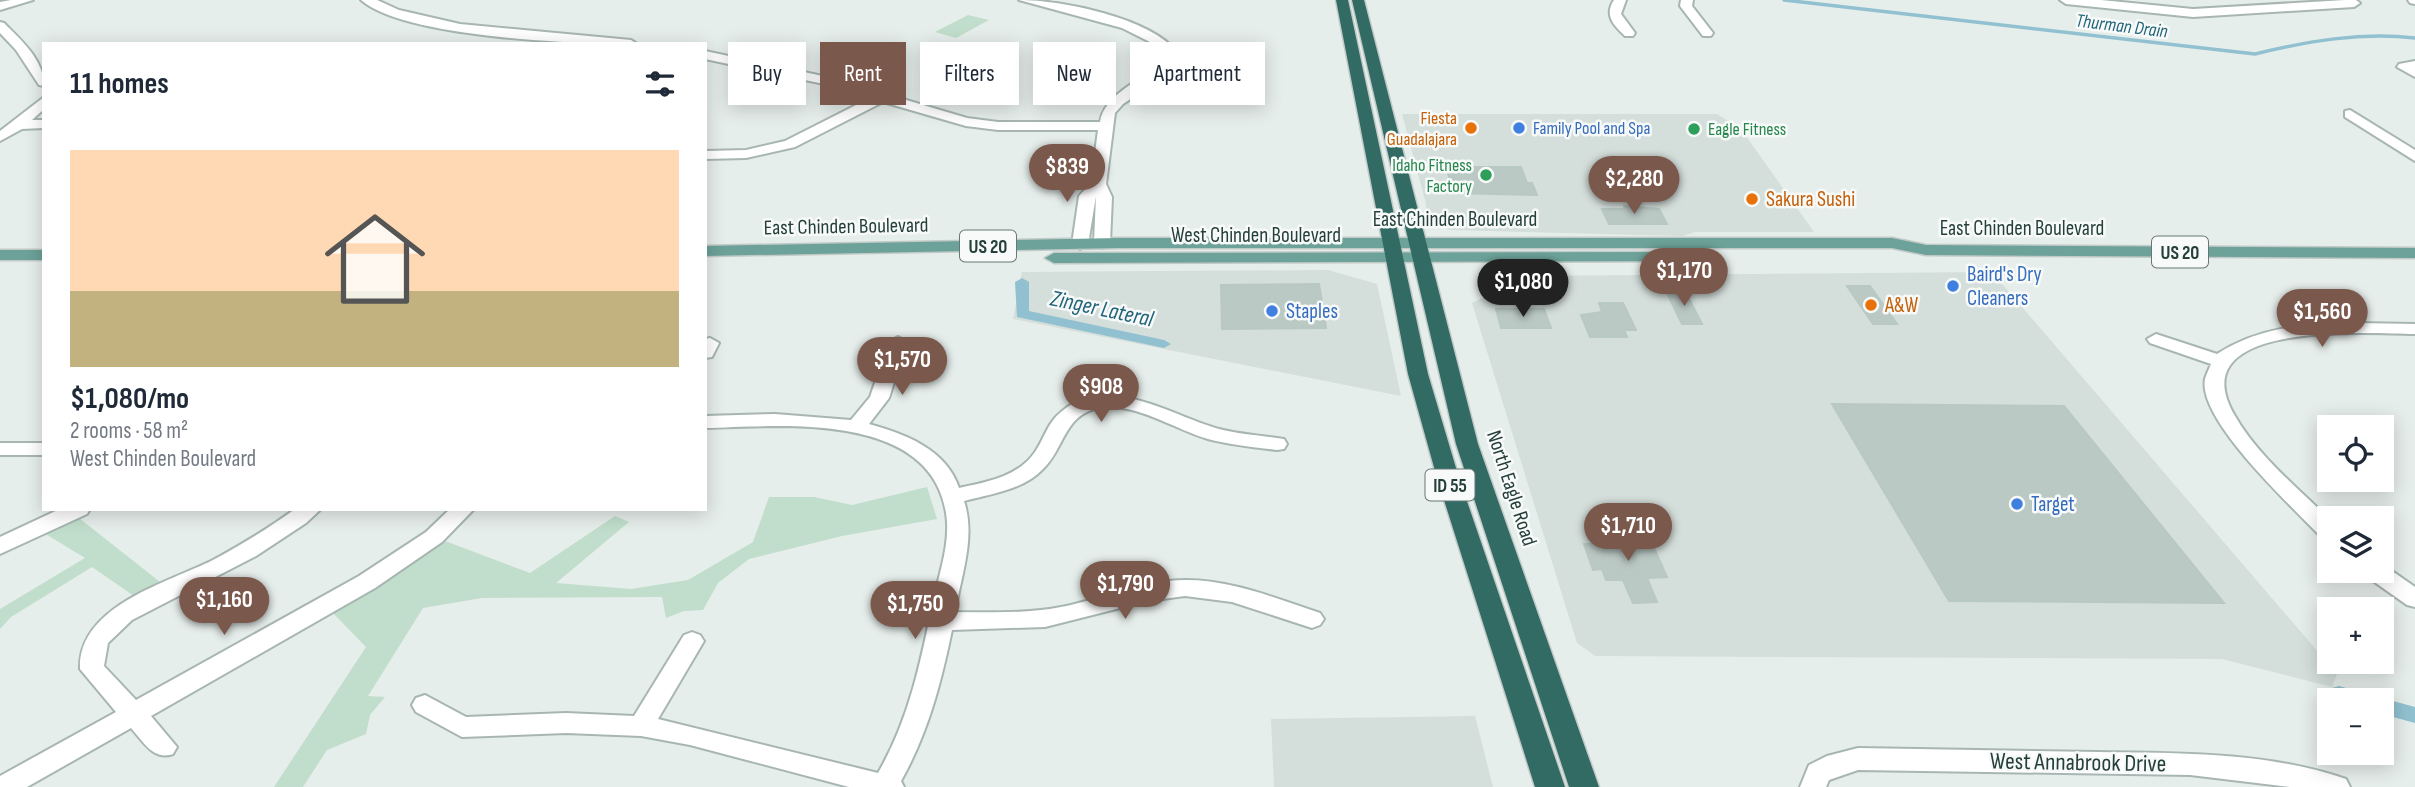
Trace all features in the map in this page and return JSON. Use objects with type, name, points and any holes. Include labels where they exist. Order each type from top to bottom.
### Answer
[{"type":"highway","name":"ID 55","points":[[1342,0],[1418,374],[1448,478],[1550,787]]},
{"type":"highway","points":[[1352,0],[1357,20],[1363,23]]},
{"type":"highway","name":"ID 55","points":[[1358,0],[1418,249]]},
{"type":"highway","name":"North Eagle Road","points":[[1418,249],[1476,474],[1537,644],[1584,787]]},
{"type":"main road","name":"East Chinden Boulevard","points":[[707,251],[1102,243],[1392,249]]},
{"type":"main road","points":[[1739,257],[1765,250],[1828,250],[1838,243]]},
{"type":"main road","name":"East Chinden Boulevard","points":[[1418,249],[1892,243],[1926,250],[2415,253]]},
{"type":"main road","name":"West Chinden Boulevard","points":[[1006,259],[1392,249],[1739,257],[1901,256],[1926,250]]},
{"type":"main road","points":[[0,255],[42,255]]},
{"type":"main road","name":"East Chinden Boulevard","points":[[707,263],[1006,259]]},
{"type":"main road","points":[[0,267],[42,267]]},
{"type":"street","points":[[0,6],[27,0]]},
{"type":"street","points":[[367,0],[388,11],[457,27],[611,42]]},
{"type":"street","points":[[1026,0],[1143,31],[1166,44],[1171,52],[1168,67],[1118,101],[1108,113],[1098,184],[1104,197],[1102,243]]},
{"type":"street","points":[[1620,0],[1613,11],[1614,18],[1629,33]]},
{"type":"street","points":[[1687,0],[1686,6],[1707,33]]},
{"type":"street","points":[[2066,0],[2220,13],[2283,5],[2354,3]]},
{"type":"street","points":[[0,26],[21,48],[42,79]]},
{"type":"street","points":[[707,55],[820,81]]},
{"type":"street","points":[[2415,65],[2404,67],[2415,73]]},
{"type":"street","points":[[0,137],[19,125],[42,103]]},
{"type":"street","points":[[906,104],[966,122],[998,126],[1105,126]]},
{"type":"street","points":[[707,155],[746,154],[782,146],[866,105]]},
{"type":"street","points":[[2350,114],[2415,157]]},
{"type":"street","points":[[19,125],[42,124]]},
{"type":"street","points":[[1080,244],[1087,196],[1098,184]]},
{"type":"street","points":[[2317,519],[2230,424],[2217,400],[2217,370],[2222,362],[2246,344],[2281,332],[2307,329],[2415,329]]},
{"type":"street","points":[[2157,339],[2222,362]]},
{"type":"street","points":[[857,426],[879,398],[898,342]]},
{"type":"street","points":[[954,496],[1004,484],[1031,471],[1068,415],[1095,404],[1113,402],[1133,405],[1214,434],[1277,444]]},
{"type":"street","points":[[425,705],[462,727],[566,723],[641,726],[690,735],[887,787],[909,743],[923,706],[957,535],[954,496],[942,474],[924,455],[901,440],[857,426],[813,421],[707,422]]},
{"type":"street","points":[[0,449],[42,449]]},
{"type":"street","points":[[0,546],[75,511]]},
{"type":"street","points":[[164,747],[92,669],[90,656],[97,641],[113,623],[138,606],[242,554],[307,511]]},
{"type":"street","points":[[4,787],[375,577],[434,537],[461,511]]},
{"type":"street","points":[[2392,583],[2415,599]]},
{"type":"street","points":[[942,621],[1054,617],[1083,612],[1133,595],[1180,588],[1236,594],[1312,619]]},
{"type":"street","points":[[641,726],[692,641]]},
{"type":"street","name":"West Annabrook Drive","points":[[1815,780],[1836,764],[1858,759],[2190,764],[2281,774],[2337,787]]},
{"type":"shaded area","points":[[1402,114],[1717,114],[1741,129],[1814,232],[1695,232],[1683,236],[1451,230],[1431,224],[1426,218],[1426,204]]},
{"type":"shaded area","points":[[1328,270],[1377,284],[1401,396],[1013,319],[1022,272]]},
{"type":"shaded area","points":[[1992,272],[2317,651],[2317,674],[2337,674],[2332,687],[2222,659],[1595,656],[1577,643],[1472,303],[1527,276]]},
{"type":"shaded area","points":[[1475,716],[1493,787],[1274,787],[1271,719]]},
{"type":"green space","points":[[968,15],[989,20],[956,38],[935,32]]},
{"type":"green space","points":[[927,487],[937,519],[842,536],[749,559],[718,583],[703,610],[684,611],[666,618],[662,597],[482,598],[423,608],[368,696],[385,697],[370,715],[366,734],[327,750],[303,787],[274,787],[366,647],[331,611],[445,541],[530,573],[615,516],[629,522],[556,583],[631,589],[688,580],[753,542],[769,497],[814,497],[852,505]]},
{"type":"green space","points":[[79,518],[160,582],[134,596],[92,567],[11,617],[0,629],[0,609],[85,558],[44,533]]},
{"type":"building","name":"Idaho Fitness Factory","points":[[1446,167],[1521,167],[1527,183],[1532,183],[1537,195],[1454,193]]},
{"type":"building","points":[[1624,206],[1659,209],[1667,224],[1609,224],[1602,209],[1625,209]]},
{"type":"building","name":"Staples","points":[[1319,284],[1326,328],[1222,329],[1221,285]]},
{"type":"building","name":"A&W","points":[[1847,286],[1870,286],[1897,324],[1873,324]]},
{"type":"building","points":[[1666,291],[1685,291],[1702,324],[1682,324]]},
{"type":"building","points":[[1599,303],[1623,303],[1636,330],[1624,330],[1627,337],[1590,337],[1581,315],[1602,312]]},
{"type":"building","points":[[1496,309],[1544,309],[1551,328],[1501,328]]},
{"type":"building","name":"Target","points":[[1832,404],[2064,406],[2224,603],[1949,601]]},
{"type":"building","points":[[1603,532],[1638,532],[1641,539],[1650,539],[1667,577],[1647,578],[1657,602],[1633,603],[1623,580],[1606,580],[1602,569],[1593,570],[1584,544],[1608,544]]},
{"type":"waterway","name":"Thurman Drain","points":[[1784,0],[2255,54],[2334,39],[2374,36],[2415,38]]},
{"type":"waterway","name":"Zinger Lateral","points":[[1022,282],[1022,314],[1164,344]]},
{"type":"waterway","name":"Zinger Lateral","points":[[2394,709],[2415,715]]},
{"type":"place","name":"Fiesta Guadalajara","points":[[1471,128]]},
{"type":"place","name":"Family Pool and Spa","points":[[1519,128]]},
{"type":"place","name":"Eagle Fitness","points":[[1694,129]]},
{"type":"place","name":"Idaho Fitness Factory","points":[[1486,175]]},
{"type":"place","name":"Sakura Sushi","points":[[1752,199]]},
{"type":"place","name":"Baird's Dry Cleaners","points":[[1953,286]]},
{"type":"place","name":"A&W","points":[[1871,305]]},
{"type":"place","name":"Staples","points":[[1272,311]]},
{"type":"place","name":"Target","points":[[2017,504]]}]
